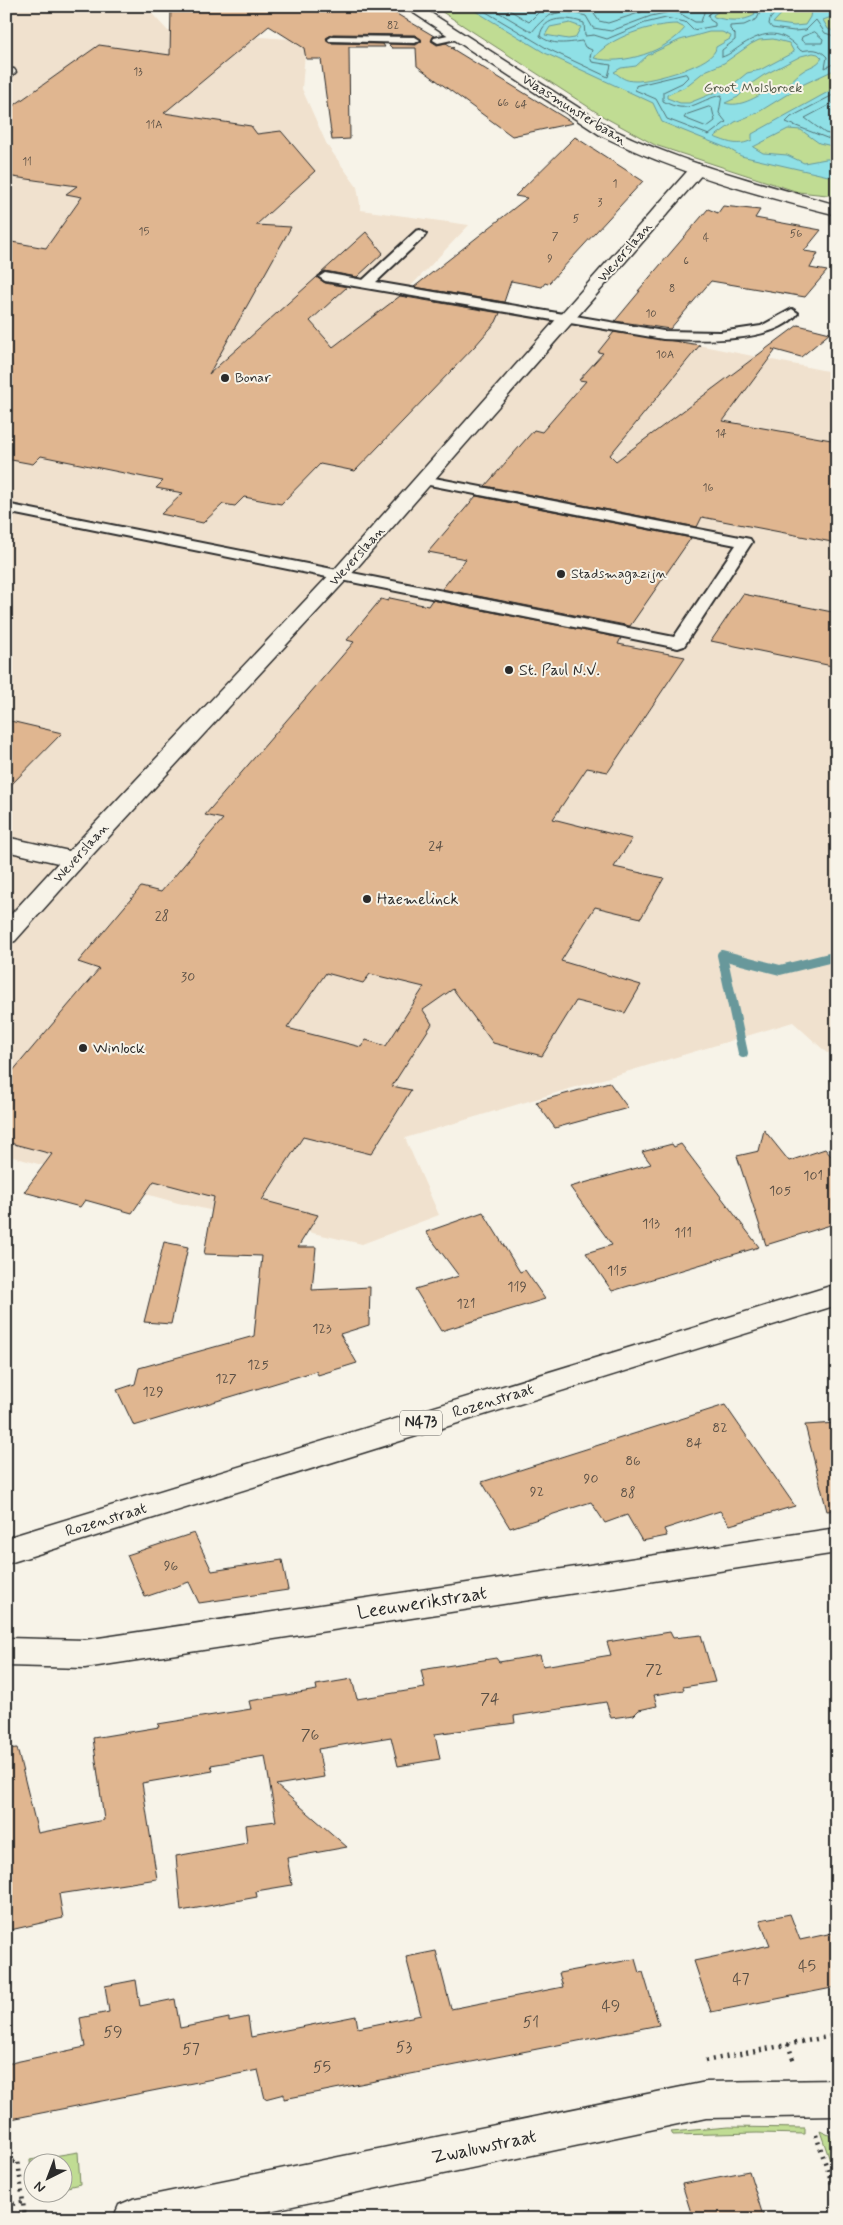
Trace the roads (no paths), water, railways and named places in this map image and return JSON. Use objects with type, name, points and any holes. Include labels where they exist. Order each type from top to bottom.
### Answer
[{"type":"street","name":"Waasmunsterbaan","points":[[410,6],[606,132],[631,145],[698,169],[837,210]]},
{"type":"street","name":"Weverslaan","points":[[6,936],[74,860],[341,574],[698,169]]},
{"type":"street","points":[[6,844],[74,860]]},
{"type":"street","name":"Rozenstraat","points":[[6,1551],[837,1294]]},
{"type":"street","name":"Leeuwerikstraat","points":[[6,1652],[85,1654],[837,1540]]},
{"type":"street","name":"Zwaluwstraat","points":[[133,2219],[285,2189],[706,2100],[821,2098]]},
{"type":"lane","points":[[438,40],[457,36]]},
{"type":"lane","points":[[333,39],[415,40]]},
{"type":"lane","points":[[366,284],[420,234]]},
{"type":"lane","points":[[325,277],[663,335],[720,336],[765,329],[792,313]]},
{"type":"lane","points":[[6,508],[678,643],[744,542],[424,480]]},
{"type":"water","points":[[467,6],[649,8],[661,6],[722,6],[722,9],[713,15],[714,17],[735,20],[755,15],[754,10],[760,6],[789,6],[773,23],[794,26],[805,25],[811,11],[817,6],[837,6],[837,15],[823,20],[828,29],[837,32],[837,66],[832,71],[804,84],[757,113],[735,122],[714,137],[733,143],[752,140],[752,134],[837,87],[837,147],[819,143],[801,130],[788,129],[753,147],[763,153],[787,155],[804,163],[837,159],[837,178],[741,156],[729,149],[662,122],[653,103],[545,53]],"holes":[[[570,23],[581,27],[575,38],[568,39],[545,35],[550,27]],[[677,24],[685,28],[667,44],[656,50],[644,55],[618,60],[594,58],[620,38],[644,29]],[[709,32],[722,32],[731,36],[730,39],[716,47],[706,60],[682,71],[643,81],[632,81],[614,72],[621,68],[636,66],[648,55],[680,40]],[[773,39],[789,43],[794,52],[760,70],[747,73],[731,86],[689,103],[680,103],[667,98],[667,95],[685,87],[705,71],[724,63],[759,40]],[[813,53],[818,54],[822,58],[818,63],[801,72],[786,85],[769,90],[742,103],[725,103],[738,97],[752,83],[801,56]]]},
{"type":"waterway","points":[[743,1053],[722,955],[780,970],[837,956]]},
{"type":"place","name":"Bonar","points":[[225,378]]},
{"type":"place","name":"Stadsmagazijn","points":[[561,574]]},
{"type":"place","name":"St. Paul N.V.","points":[[509,670]]},
{"type":"place","name":"Haemelinck","points":[[367,899]]},
{"type":"place","name":"Winlock","points":[[83,1048]]},
{"type":"park label","name":"Groot Molsbroek","points":[[753,88]]}]
